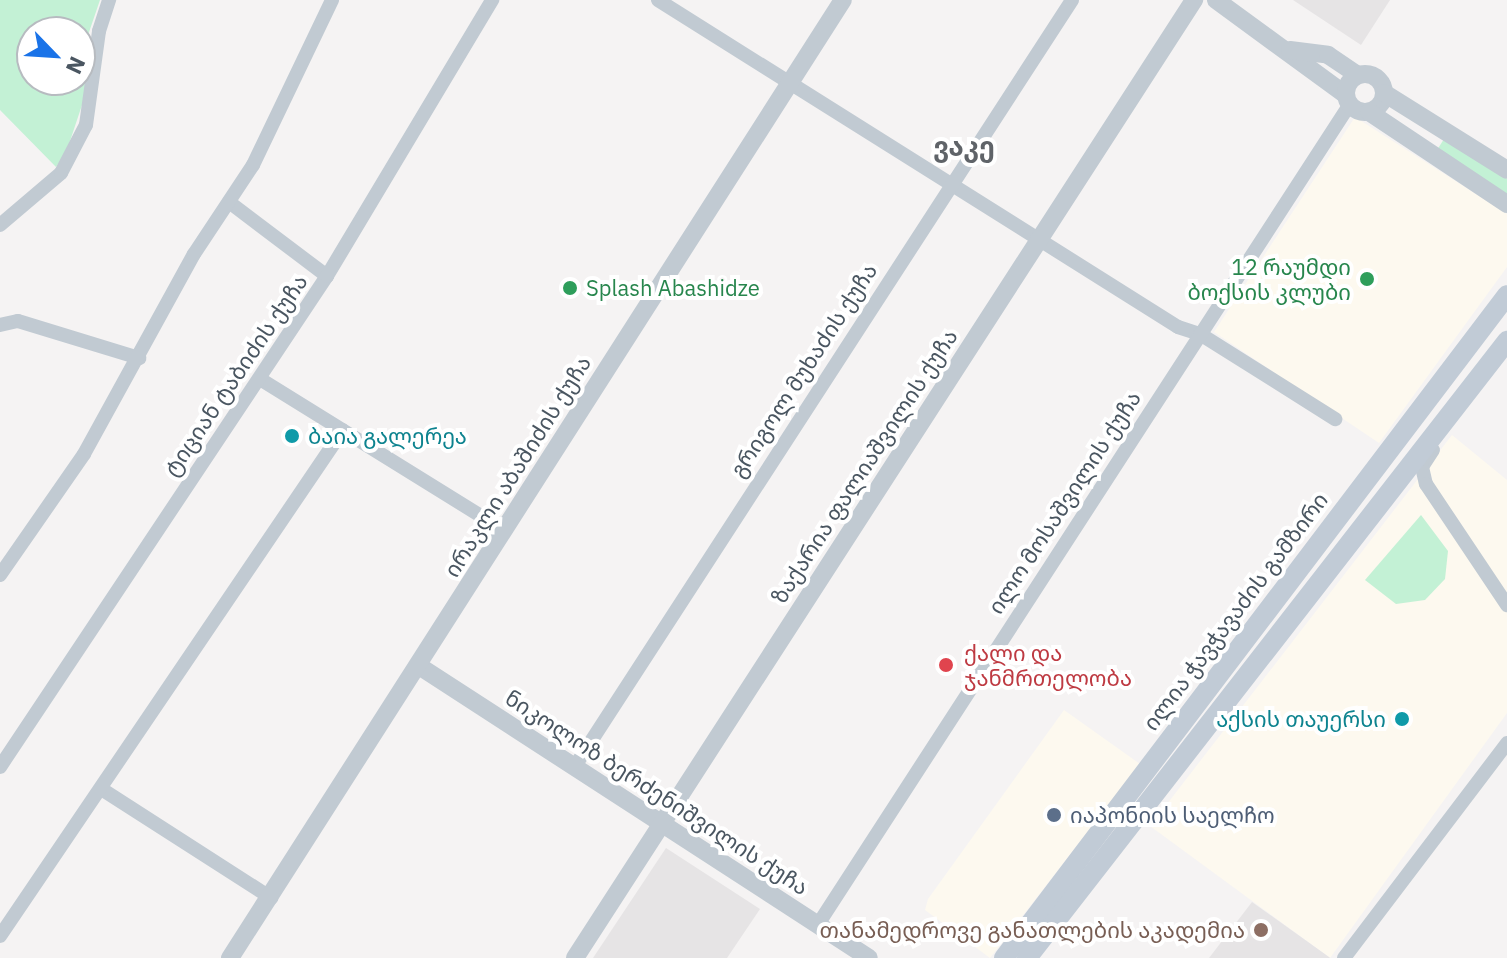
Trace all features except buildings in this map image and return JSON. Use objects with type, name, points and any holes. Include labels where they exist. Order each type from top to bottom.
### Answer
[{"type":"main road","name":"ილია ჭავჭავაძის გამზირი","points":[[1004,958],[1507,295]]},
{"type":"main road","name":"ილია ჭავჭავაძის გამზირი","points":[[1027,958],[1507,341]]},
{"type":"street","points":[[0,225],[61,173],[86,125],[99,31],[109,0]]},
{"type":"street","points":[[0,575],[84,454],[194,254],[253,165],[332,0]]},
{"type":"street","name":"ტიციან ტაბიძის ქუჩა","points":[[0,767],[327,276],[492,0]]},
{"type":"street","points":[[659,0],[789,84],[1042,237],[1178,327],[1200,334],[1335,419]]},
{"type":"street","name":"ირაკლი აბაშიძის ქუჩა","points":[[230,958],[843,0]]},
{"type":"street","name":"გრიგოლ მუხაძის ქუჩა","points":[[575,766],[951,181],[1072,0]]},
{"type":"street","name":"ზაქარია ფალიაშვილის ქუჩა","points":[[575,958],[1194,0]]},
{"type":"street","points":[[1216,0],[1290,50],[1348,100],[1507,204]]},
{"type":"street","points":[[1290,50],[1328,55],[1358,75],[1376,77],[1384,93],[1507,170]]},
{"type":"street","points":[[1348,100],[1358,75]]},
{"type":"street","points":[[1369,112],[1380,105],[1384,93]]},
{"type":"street","name":"ილო მოსაშვილის ქუჩა","points":[[817,926],[1348,100]]},
{"type":"street","points":[[229,202],[327,276]]},
{"type":"street","points":[[0,325],[18,321],[139,358]]},
{"type":"street","points":[[260,379],[505,531]]},
{"type":"street","points":[[1439,428],[1436,446],[1422,467],[1426,484],[1507,605]]},
{"type":"street","points":[[0,936],[103,790],[343,430]]},
{"type":"street","points":[[1393,485],[1409,479],[1426,484]]},
{"type":"street","name":"ნიკოლოზ ბერძენიშვილის ქუჩა","points":[[419,666],[663,821],[869,958]]},
{"type":"street","points":[[1344,958],[1507,743]]},
{"type":"street","points":[[103,790],[271,898]]},
{"type":"shaded area","points":[[1293,0],[1390,0],[1361,45]]},
{"type":"shaded area","points":[[1355,117],[1507,214],[1507,267],[1379,443],[1214,332]]},
{"type":"shaded area","points":[[1452,435],[1507,480],[1507,713],[1330,958],[1150,826]]},
{"type":"shaded area","points":[[1064,710],[1140,764],[990,958],[925,910],[928,899]]},
{"type":"shaded area","points":[[666,848],[760,909],[727,958],[593,958]]},
{"type":"shaded area","name":"თანამედროვე განათლების აკადემია","points":[[1252,902],[1329,957],[1330,958],[1209,958]]},
{"type":"green space","points":[[0,0],[100,0],[95,16],[16,16],[16,96],[85,96],[66,153],[56,167],[0,110]]},
{"type":"green space","points":[[1444,139],[1507,179],[1507,196],[1437,150]]},
{"type":"green space","points":[[1421,515],[1448,551],[1445,579],[1425,600],[1396,604],[1365,580]]},
{"type":"place","name":"12 რაუმდი ბოქსის კლუბი","points":[[1367,279]]},
{"type":"place","name":"Splash Abashidze","points":[[570,288]]},
{"type":"place","name":"ბაია გალერეა","points":[[292,436]]},
{"type":"place","name":"ქალი და ჯანმრთელობა","points":[[946,665]]},
{"type":"place","name":"აქსის თაუერსი","points":[[1402,719]]},
{"type":"place","name":"იაპონიის საელჩო","points":[[1054,815]]},
{"type":"place","name":"თანამედროვე განათლების აკადემია","points":[[1261,930]]},
{"type":"district","name":"ვაკე","points":[[964,147]]}]
